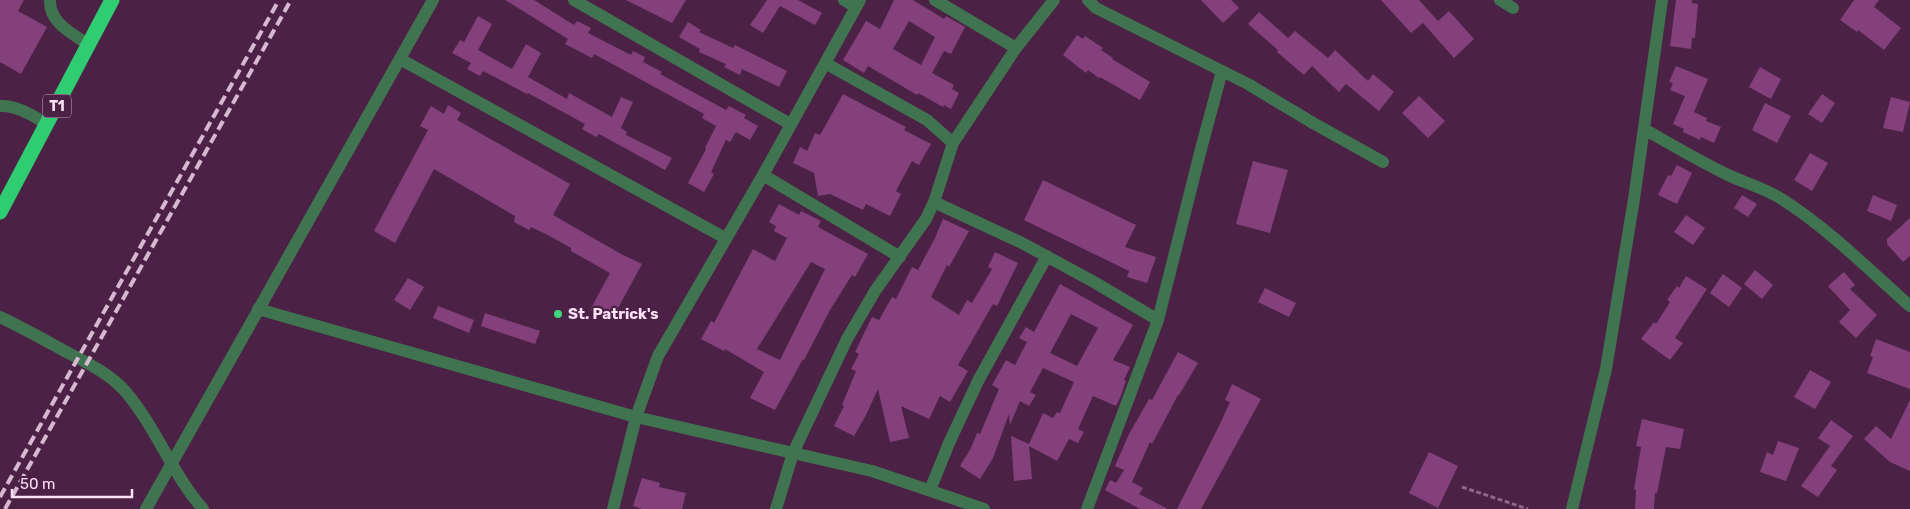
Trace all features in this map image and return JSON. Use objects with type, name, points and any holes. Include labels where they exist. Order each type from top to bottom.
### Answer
[{"type":"highway","name":"T1","points":[[0,212],[112,0]]},
{"type":"street","points":[[50,0],[50,11],[60,25],[89,45]]},
{"type":"street","points":[[146,509],[433,0]]},
{"type":"street","points":[[574,0],[790,124]]},
{"type":"street","points":[[612,509],[636,417],[658,356],[763,175],[858,3],[844,0]]},
{"type":"street","points":[[935,0],[1016,48]]},
{"type":"street","points":[[776,509],[793,453],[858,318],[918,233],[934,202],[953,143],[1016,48],[1054,0]]},
{"type":"street","points":[[1088,0],[1096,8],[1248,84],[1383,162]]},
{"type":"street","points":[[1500,0],[1513,8]]},
{"type":"street","points":[[1572,509],[1606,369],[1644,129],[1662,0]]},
{"type":"street","points":[[400,59],[725,238]]},
{"type":"street","points":[[825,63],[927,120],[953,143]]},
{"type":"street","points":[[1087,509],[1097,478],[1158,320],[1222,71]]},
{"type":"street","points":[[0,106],[17,109],[47,124]]},
{"type":"street","points":[[1644,129],[1715,169],[1740,181],[1766,190],[1782,199],[1824,230],[1910,306]]},
{"type":"street","points":[[763,175],[900,257]]},
{"type":"street","points":[[934,202],[1047,256],[1158,320]]},
{"type":"street","points":[[930,490],[948,443],[978,381],[1047,256]]},
{"type":"street","points":[[258,309],[636,417],[872,471],[930,490],[949,503],[984,509]]},
{"type":"street","points":[[0,317],[78,358],[110,377],[123,389],[136,405],[186,488],[203,509]]},
{"type":"path","points":[[1462,486],[1528,509]]},
{"type":"building","points":[[0,0],[24,0],[18,11],[47,27],[21,74],[0,62]]},
{"type":"building","points":[[505,0],[534,0],[574,25],[577,21],[591,28],[588,33],[631,55],[633,51],[645,57],[643,62],[662,72],[660,74],[726,110],[729,106],[746,115],[744,118],[758,126],[750,140],[736,132],[730,142],[726,140],[711,172],[714,174],[704,192],[688,183],[716,126],[702,118],[704,114],[594,54],[592,58],[565,44],[568,39]]},
{"type":"building","points":[[626,0],[686,0],[672,23]]},
{"type":"building","points":[[767,0],[798,0],[822,13],[815,25],[780,6],[763,33],[750,25]]},
{"type":"building","points":[[894,0],[913,0],[944,19],[946,16],[965,27],[951,54],[944,51],[932,73],[954,85],[952,89],[959,93],[951,109],[944,105],[943,107],[918,93],[917,95],[868,66],[864,73],[843,60],[866,21],[880,29]],"holes":[[[909,21],[935,37],[921,65],[893,49]]]},
{"type":"building","points":[[1201,0],[1231,0],[1239,8],[1223,23]]},
{"type":"building","points":[[1381,0],[1419,0],[1438,21],[1449,11],[1474,39],[1454,58],[1423,23],[1411,33]]},
{"type":"building","points":[[1676,0],[1692,0],[1692,3],[1698,4],[1695,38],[1692,38],[1691,49],[1670,46]]},
{"type":"building","points":[[1854,0],[1879,0],[1874,7],[1901,28],[1884,50],[1858,30],[1857,32],[1840,20]]},
{"type":"building","points":[[1259,12],[1288,38],[1295,31],[1328,58],[1335,50],[1368,81],[1373,74],[1394,92],[1379,111],[1346,84],[1339,92],[1312,66],[1304,75],[1248,24]]},
{"type":"building","points":[[478,16],[492,24],[478,50],[501,63],[512,69],[526,44],[541,53],[528,77],[567,99],[569,93],[612,117],[621,97],[633,102],[621,128],[627,132],[626,135],[672,158],[665,170],[599,134],[596,137],[582,129],[585,124],[528,93],[483,71],[480,76],[467,69],[471,63],[452,53],[460,40],[464,42]]},
{"type":"building","points":[[688,22],[701,30],[699,32],[733,48],[735,45],[787,71],[779,87],[742,69],[740,75],[724,67],[726,64],[699,52],[700,49],[679,37]]},
{"type":"building","points":[[1077,35],[1083,39],[1085,36],[1103,48],[1101,50],[1112,59],[1150,82],[1140,100],[1088,70],[1086,73],[1063,55]]},
{"type":"building","points":[[1676,66],[1708,79],[1694,112],[1707,118],[1706,121],[1721,127],[1714,143],[1701,137],[1700,140],[1683,132],[1684,129],[1673,124],[1685,96],[1670,90],[1673,83],[1669,82]]},
{"type":"building","points":[[1760,67],[1781,79],[1771,99],[1749,87]]},
{"type":"building","points":[[843,94],[906,127],[904,130],[931,144],[919,165],[912,161],[896,191],[901,194],[890,216],[866,204],[863,210],[830,194],[818,196],[814,173],[793,163],[800,147],[807,151],[815,133],[820,135]]},
{"type":"building","points":[[1822,94],[1835,103],[1822,123],[1808,114]]},
{"type":"building","points":[[1419,96],[1445,121],[1428,138],[1402,113]]},
{"type":"building","points":[[1891,97],[1910,102],[1903,132],[1883,128]]},
{"type":"building","points":[[1765,103],[1791,116],[1777,143],[1752,130]]},
{"type":"building","points":[[448,105],[461,113],[457,120],[570,184],[553,215],[642,264],[611,321],[590,310],[610,273],[571,251],[571,248],[548,235],[531,227],[529,230],[514,222],[515,216],[434,169],[395,243],[374,231],[428,130],[420,126],[431,106],[444,114]]},
{"type":"building","points":[[1810,153],[1828,163],[1812,191],[1794,180]]},
{"type":"building","points":[[1253,161],[1288,170],[1270,233],[1236,224]]},
{"type":"building","points":[[1677,165],[1692,173],[1677,204],[1658,195],[1668,175],[1671,176]]},
{"type":"building","points":[[1043,180],[1136,225],[1125,247],[1156,257],[1147,283],[1127,277],[1129,271],[1024,220]]},
{"type":"building","points":[[1742,195],[1757,204],[1748,217],[1734,208]]},
{"type":"building","points":[[1873,195],[1897,205],[1891,221],[1867,211]]},
{"type":"building","points":[[779,204],[799,215],[801,211],[821,221],[818,227],[868,254],[855,277],[852,275],[830,310],[775,410],[750,398],[764,372],[725,349],[724,351],[701,339],[711,321],[714,323],[753,249],[775,261],[787,238],[774,231],[776,226],[769,222]],"holes":[[[811,262],[825,269],[780,360],[757,349]]]},
{"type":"building","points":[[1686,215],[1705,228],[1693,245],[1674,232]]},
{"type":"building","points":[[1910,218],[1910,256],[1903,262],[1887,244],[1887,239]]},
{"type":"building","points":[[943,219],[969,231],[949,267],[947,265],[931,297],[959,315],[967,300],[972,303],[992,269],[988,267],[995,252],[1018,263],[997,306],[993,304],[958,365],[968,371],[950,402],[940,396],[929,419],[901,406],[909,438],[890,442],[878,389],[854,436],[834,426],[844,406],[842,405],[856,371],[851,369],[859,354],[855,352],[872,317],[879,320],[892,297],[896,299],[912,267],[918,270]]},
{"type":"building","points":[[1755,270],[1773,285],[1762,299],[1744,284]]},
{"type":"building","points":[[1844,272],[1855,285],[1850,289],[1877,315],[1856,338],[1839,322],[1850,310],[1828,286]]},
{"type":"building","points":[[1723,274],[1742,288],[1729,307],[1710,293]]},
{"type":"building","points":[[1686,276],[1707,289],[1675,338],[1683,343],[1670,360],[1641,339],[1654,322],[1656,324],[1670,302],[1667,300],[1677,286],[1679,288]]},
{"type":"building","points":[[408,278],[424,287],[410,310],[394,300]]},
{"type":"building","points":[[1060,284],[1133,325],[1113,360],[1130,367],[1124,380],[1126,381],[1120,398],[1116,406],[1093,396],[1078,429],[1084,432],[1078,443],[1069,439],[1057,461],[1029,446],[1032,479],[1014,481],[1011,436],[1029,444],[1043,413],[1053,418],[1057,412],[1060,413],[1074,382],[1043,368],[1030,392],[1036,395],[1029,406],[1020,401],[1010,425],[1009,414],[993,458],[980,479],[960,466],[971,448],[977,433],[980,434],[999,389],[992,385],[1006,360],[1015,365],[1027,342],[1019,338],[1026,327],[1034,332]],"holes":[[[1071,314],[1098,328],[1077,366],[1050,353]]]},
{"type":"building","points":[[1265,288],[1296,303],[1289,317],[1258,302]]},
{"type":"building","points":[[438,306],[474,320],[469,333],[433,318]]},
{"type":"building","points":[[485,313],[540,331],[535,344],[481,326]]},
{"type":"building","points":[[1876,339],[1910,352],[1910,389],[1867,373],[1873,357],[1870,356]]},
{"type":"building","points":[[1178,352],[1198,363],[1178,395],[1152,444],[1150,442],[1132,482],[1143,488],[1139,494],[1168,509],[1140,509],[1105,490],[1110,480],[1116,483],[1124,470],[1115,466],[1129,434],[1149,399],[1152,400]]},
{"type":"building","points":[[1810,370],[1831,382],[1815,409],[1794,397]]},
{"type":"building","points":[[1232,384],[1261,399],[1201,509],[1177,509],[1230,402],[1225,400]]},
{"type":"building","points":[[1910,400],[1910,471],[1890,462],[1864,439],[1876,426],[1891,439]]},
{"type":"building","points":[[1642,419],[1684,429],[1680,449],[1666,447],[1657,493],[1655,493],[1654,509],[1635,509],[1636,490],[1634,489],[1641,447],[1636,446]]},
{"type":"building","points":[[1831,420],[1853,436],[1831,466],[1837,470],[1818,497],[1801,486],[1830,446],[1818,438]]},
{"type":"building","points":[[1778,441],[1799,448],[1786,481],[1760,472],[1767,452],[1773,455]]},
{"type":"building","points":[[1429,452],[1458,466],[1438,508],[1409,493]]},
{"type":"building","points":[[642,478],[660,483],[659,487],[686,493],[682,509],[642,509],[633,506]]},
{"type":"railway","points":[[0,497],[279,0]]},
{"type":"railway","points":[[5,509],[291,0]]},
{"type":"place","name":"St. Patrick's","points":[[558,314]]}]
